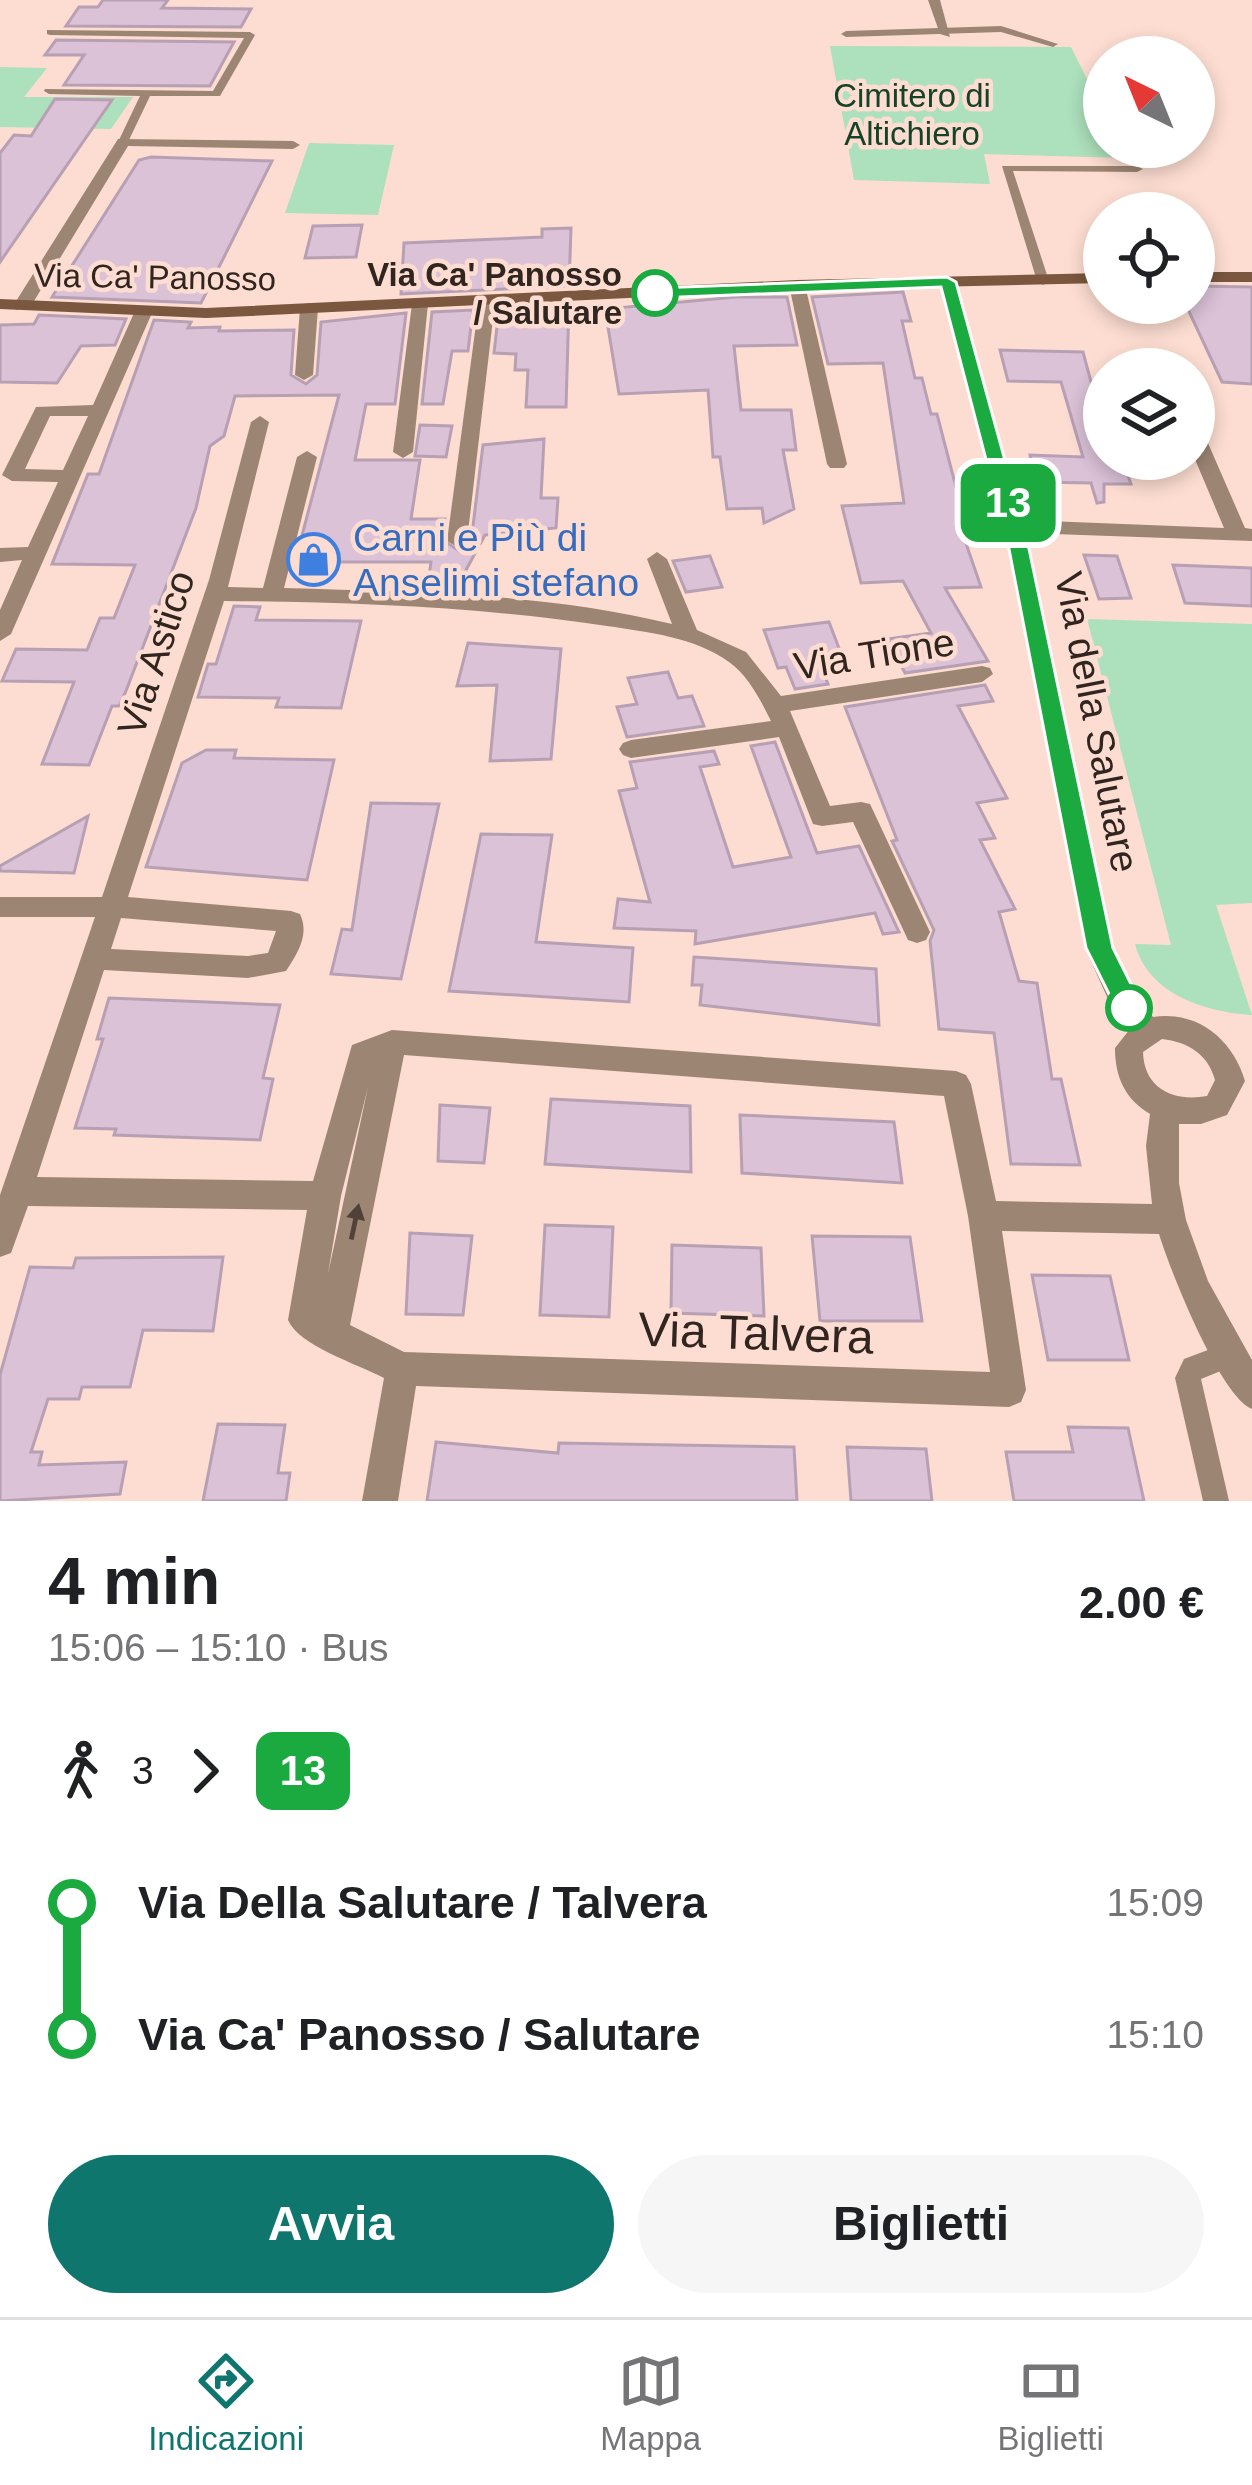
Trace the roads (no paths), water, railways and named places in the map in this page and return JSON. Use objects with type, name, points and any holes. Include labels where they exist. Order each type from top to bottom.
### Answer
[{"type":"street","points":[[934,0],[946,34]]},
{"type":"street","points":[[22,306],[123,142],[293,145]]},
{"type":"street","points":[[1215,277],[1252,278]]},
{"type":"street","name":"Via Ca' Panosso","points":[[0,304],[143,313],[487,302],[796,285],[1083,279]]},
{"type":"street","name":"Via della Salutare","points":[[947,282],[1013,526],[1100,948],[1118,991],[1148,1030]]},
{"type":"street","points":[[796,285],[837,464]]},
{"type":"street","points":[[458,541],[487,302]]},
{"type":"street","points":[[403,452],[420,304]]},
{"type":"street","name":"Via Ca' Panosso","points":[[304,375],[309,308]]},
{"type":"street","points":[[0,634],[143,313]]},
{"type":"street","points":[[69,476],[12,475],[43,411],[100,410]]},
{"type":"street","name":"Via Astico","points":[[0,1242],[116,907],[215,594],[260,422]]},
{"type":"street","points":[[0,440],[27,442]]},
{"type":"street","points":[[272,594],[307,458]]},
{"type":"street","points":[[1013,526],[1244,534],[1215,476]]},
{"type":"street","points":[[0,555],[37,554]]},
{"type":"street","points":[[656,559],[688,635]]},
{"type":"street","name":"Via Tione","points":[[215,594],[455,602],[583,616],[688,635],[735,653],[782,716],[823,818],[861,811],[917,932]]},
{"type":"street","name":"Via Tione","points":[[631,749],[982,674]]},
{"type":"street","points":[[0,908],[116,907],[278,917],[291,922],[289,946],[276,963],[248,967],[98,959]]},
{"type":"street","points":[[1148,1030],[1192,1033],[1239,1067],[1217,1106],[1185,1113],[1150,1100],[1130,1074],[1130,1048],[1148,1030]]},
{"type":"street","points":[[392,1042],[332,1336],[304,1320],[325,1196],[362,1054],[392,1042]]},
{"type":"street","name":"Via Talvera","points":[[332,1336],[402,1369],[1009,1390],[984,1216],[956,1084],[392,1042]]},
{"type":"street","points":[[1166,1108],[1158,1164],[1169,1219],[1229,1355],[1252,1393]]},
{"type":"street","points":[[17,1191],[325,1196]]},
{"type":"street","points":[[984,1216],[1169,1219]]},
{"type":"street","points":[[380,1501],[402,1369]]},
{"type":"lane","points":[[846,34],[1001,29],[1053,44]]},
{"type":"lane","points":[[49,92],[216,94],[250,35],[50,32]]},
{"type":"lane","points":[[123,142],[146,93]]},
{"type":"lane","points":[[1043,280],[1006,168],[1137,169]]},
{"type":"lane","points":[[1216,1501],[1188,1378],[1193,1368],[1229,1355]]},
{"type":"place","name":"Via Ca' Panosso / Salutare","points":[[655,293]]},
{"type":"place","name":"Carni e Più di Anselimi stefano","points":[[314,559]]},
{"type":"park label","name":"Cimitero di Altichiero","points":[[912,114]]}]
